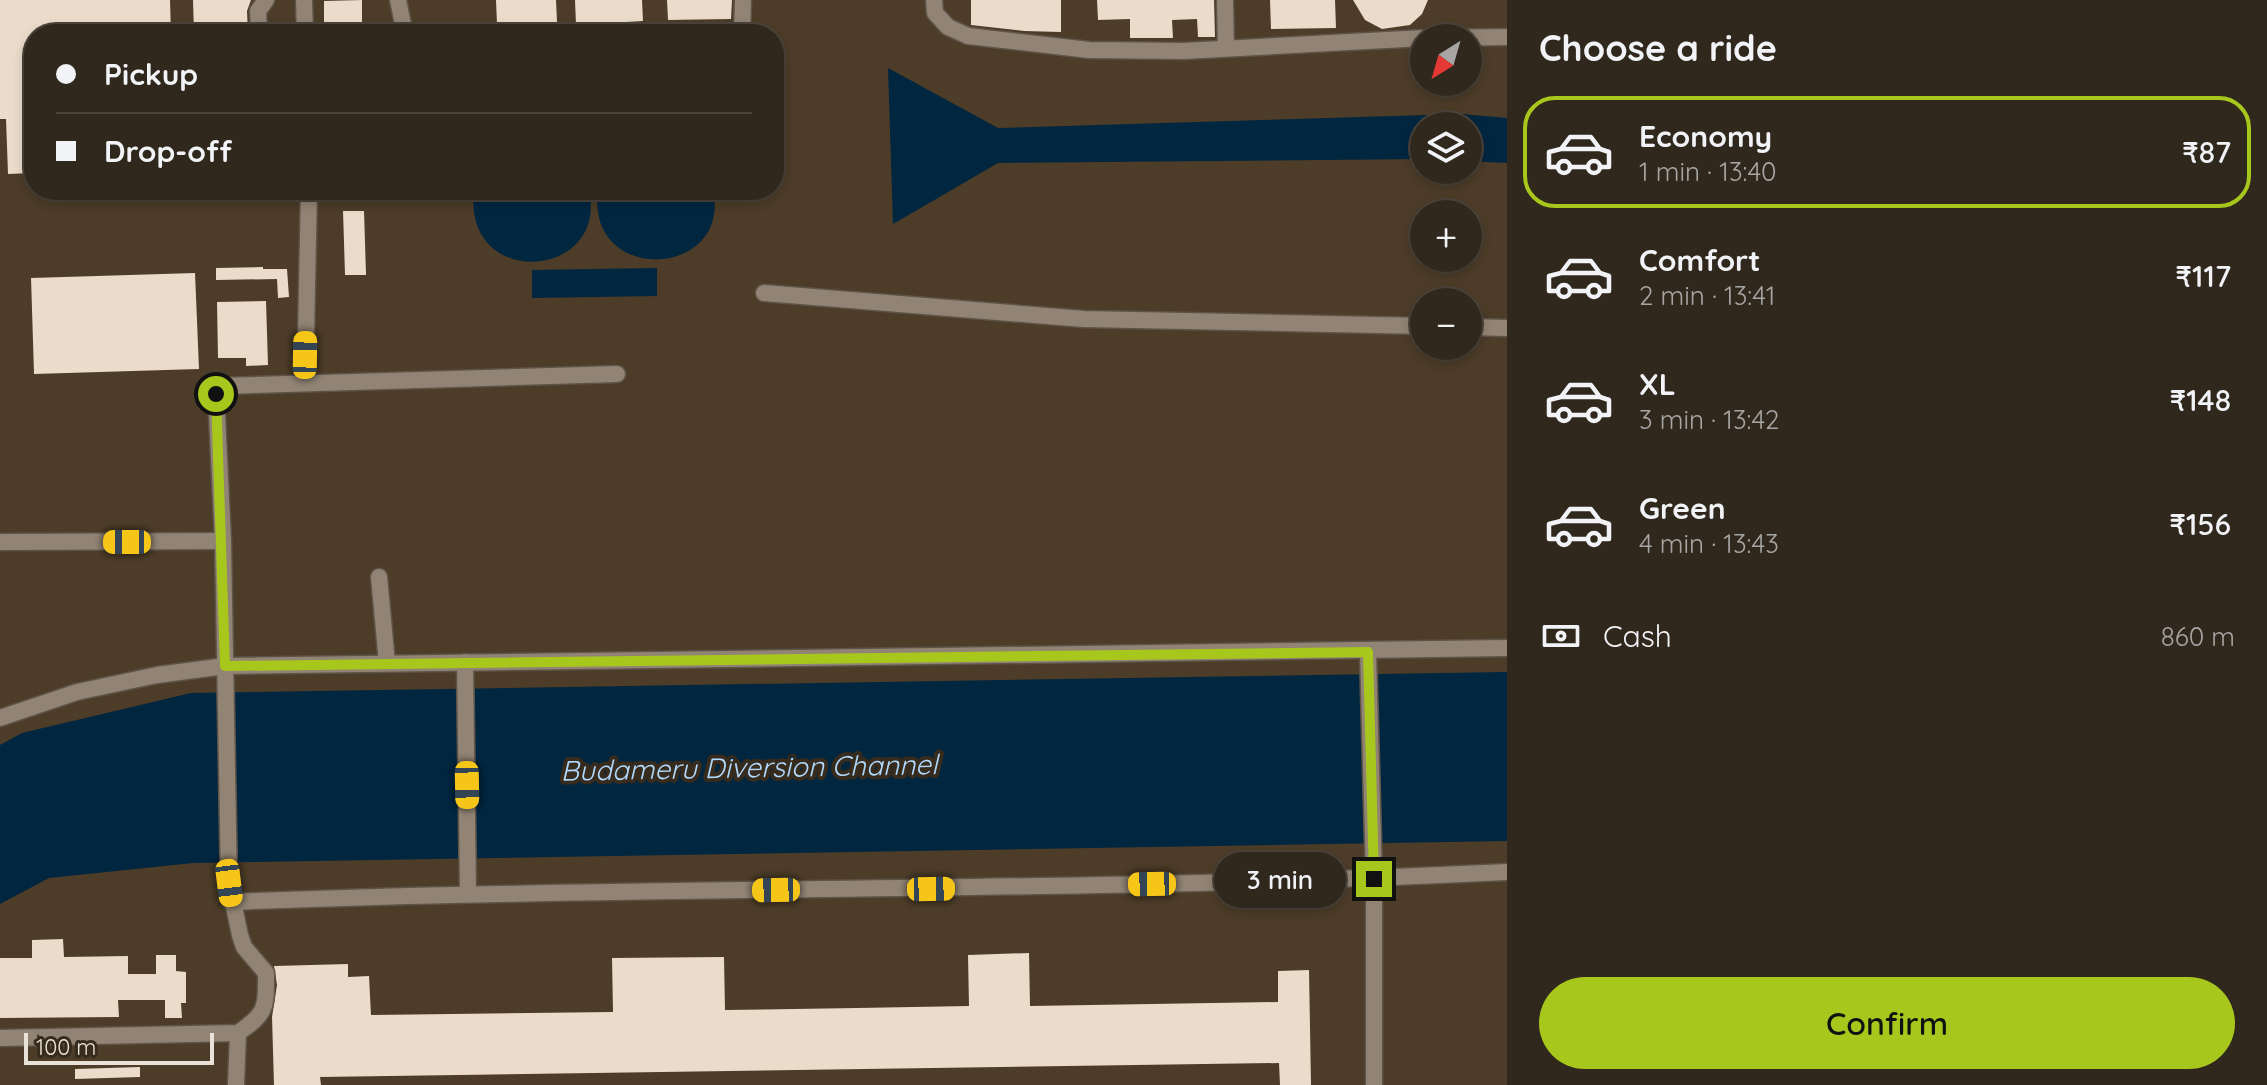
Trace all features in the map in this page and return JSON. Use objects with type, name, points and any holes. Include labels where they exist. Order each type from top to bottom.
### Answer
[{"type":"lane","points":[[259,24],[258,11],[266,0]]},
{"type":"lane","points":[[304,0],[305,24]]},
{"type":"lane","points":[[398,0],[403,24]]},
{"type":"lane","points":[[742,24],[743,0]]},
{"type":"lane","points":[[934,0],[935,13],[940,21],[957,33],[1089,50],[1226,48],[1410,39]]},
{"type":"lane","points":[[1225,0],[1226,48]]},
{"type":"lane","points":[[1482,37],[1507,37]]},
{"type":"lane","points":[[305,383],[309,200]]},
{"type":"lane","points":[[764,293],[1084,319],[1410,326]]},
{"type":"lane","points":[[1482,327],[1507,328]]},
{"type":"lane","points":[[0,1038],[238,1033],[262,1015],[266,1008],[266,973],[244,947],[229,883],[223,541],[216,394],[221,386],[617,374]]},
{"type":"lane","points":[[0,542],[223,541]]},
{"type":"lane","points":[[379,577],[387,663]]},
{"type":"lane","points":[[0,718],[77,692],[157,675],[224,674],[387,663],[465,667],[1368,659],[1507,648]]},
{"type":"lane","points":[[1368,659],[1374,879],[1374,1085]]},
{"type":"lane","points":[[465,667],[468,893]]},
{"type":"lane","points":[[231,902],[468,893],[1374,879],[1507,872]]},
{"type":"lane","points":[[236,1085],[238,1033]]},
{"type":"shaded area","points":[[0,0],[1507,0],[1507,1085],[0,1085]]},
{"type":"water","points":[[888,68],[998,128],[1410,116],[1410,159],[998,163],[893,224]]},
{"type":"water","points":[[1482,116],[1507,118],[1507,163],[1482,162]]},
{"type":"water","points":[[475,200],[589,200],[589,220],[578,242],[558,256],[534,262],[510,258],[490,245],[476,223]]},
{"type":"water","points":[[599,200],[713,200],[713,219],[701,241],[682,254],[658,259],[634,256],[613,243],[600,221]]},
{"type":"water","points":[[657,268],[657,296],[532,298],[532,270]]},
{"type":"water","name":"Budameru Diversion Channel","points":[[1507,672],[1507,841],[193,863],[49,878],[0,904],[0,745],[22,733],[191,693]]},
{"type":"building","points":[[0,0],[170,0],[171,24],[24,24],[24,173],[8,174],[6,119],[0,119]]},
{"type":"building","points":[[193,0],[251,0],[247,11],[248,24],[194,24]]},
{"type":"building","points":[[362,0],[362,24],[324,24],[324,1]]},
{"type":"building","points":[[496,0],[556,0],[557,22],[497,24]]},
{"type":"building","points":[[575,0],[642,0],[643,21],[576,24]]},
{"type":"building","points":[[667,0],[732,0],[731,19],[668,20]]},
{"type":"building","points":[[971,0],[1061,0],[1061,32],[971,25]]},
{"type":"building","points":[[1097,0],[1214,0],[1215,37],[1198,37],[1197,19],[1172,20],[1173,38],[1130,38],[1130,19],[1098,20]]},
{"type":"building","points":[[1270,0],[1335,0],[1336,28],[1271,29]]},
{"type":"building","points":[[1353,0],[1428,0],[1422,14],[1410,25],[1382,29],[1365,20]]},
{"type":"building","points":[[343,211],[364,211],[366,275],[345,275]]},
{"type":"building","points":[[216,268],[287,269],[289,297],[278,298],[277,279],[216,280]]},
{"type":"building","points":[[195,273],[199,369],[34,374],[31,278]]},
{"type":"building","points":[[266,301],[268,365],[246,366],[246,358],[218,358],[217,302]]},
{"type":"building","points":[[63,939],[64,957],[128,956],[128,974],[156,974],[156,955],[176,955],[176,971],[186,972],[186,1003],[181,1003],[182,1018],[165,1018],[165,1000],[118,1000],[119,1017],[0,1018],[0,958],[32,958],[32,940]]},
{"type":"building","points":[[1029,953],[1030,1006],[1278,1002],[1278,971],[1309,970],[1311,1085],[1280,1085],[1279,1063],[320,1077],[321,1085],[274,1085],[272,1017],[277,985],[274,966],[348,964],[348,977],[369,976],[371,1015],[613,1012],[612,958],[724,957],[725,1010],[857,1008],[969,1006],[968,955]]},
{"type":"building","points":[[140,1067],[140,1077],[75,1079],[75,1069]]},
{"type":"route","points":[[216,394],[225,666],[1368,652],[1374,879]]}]
